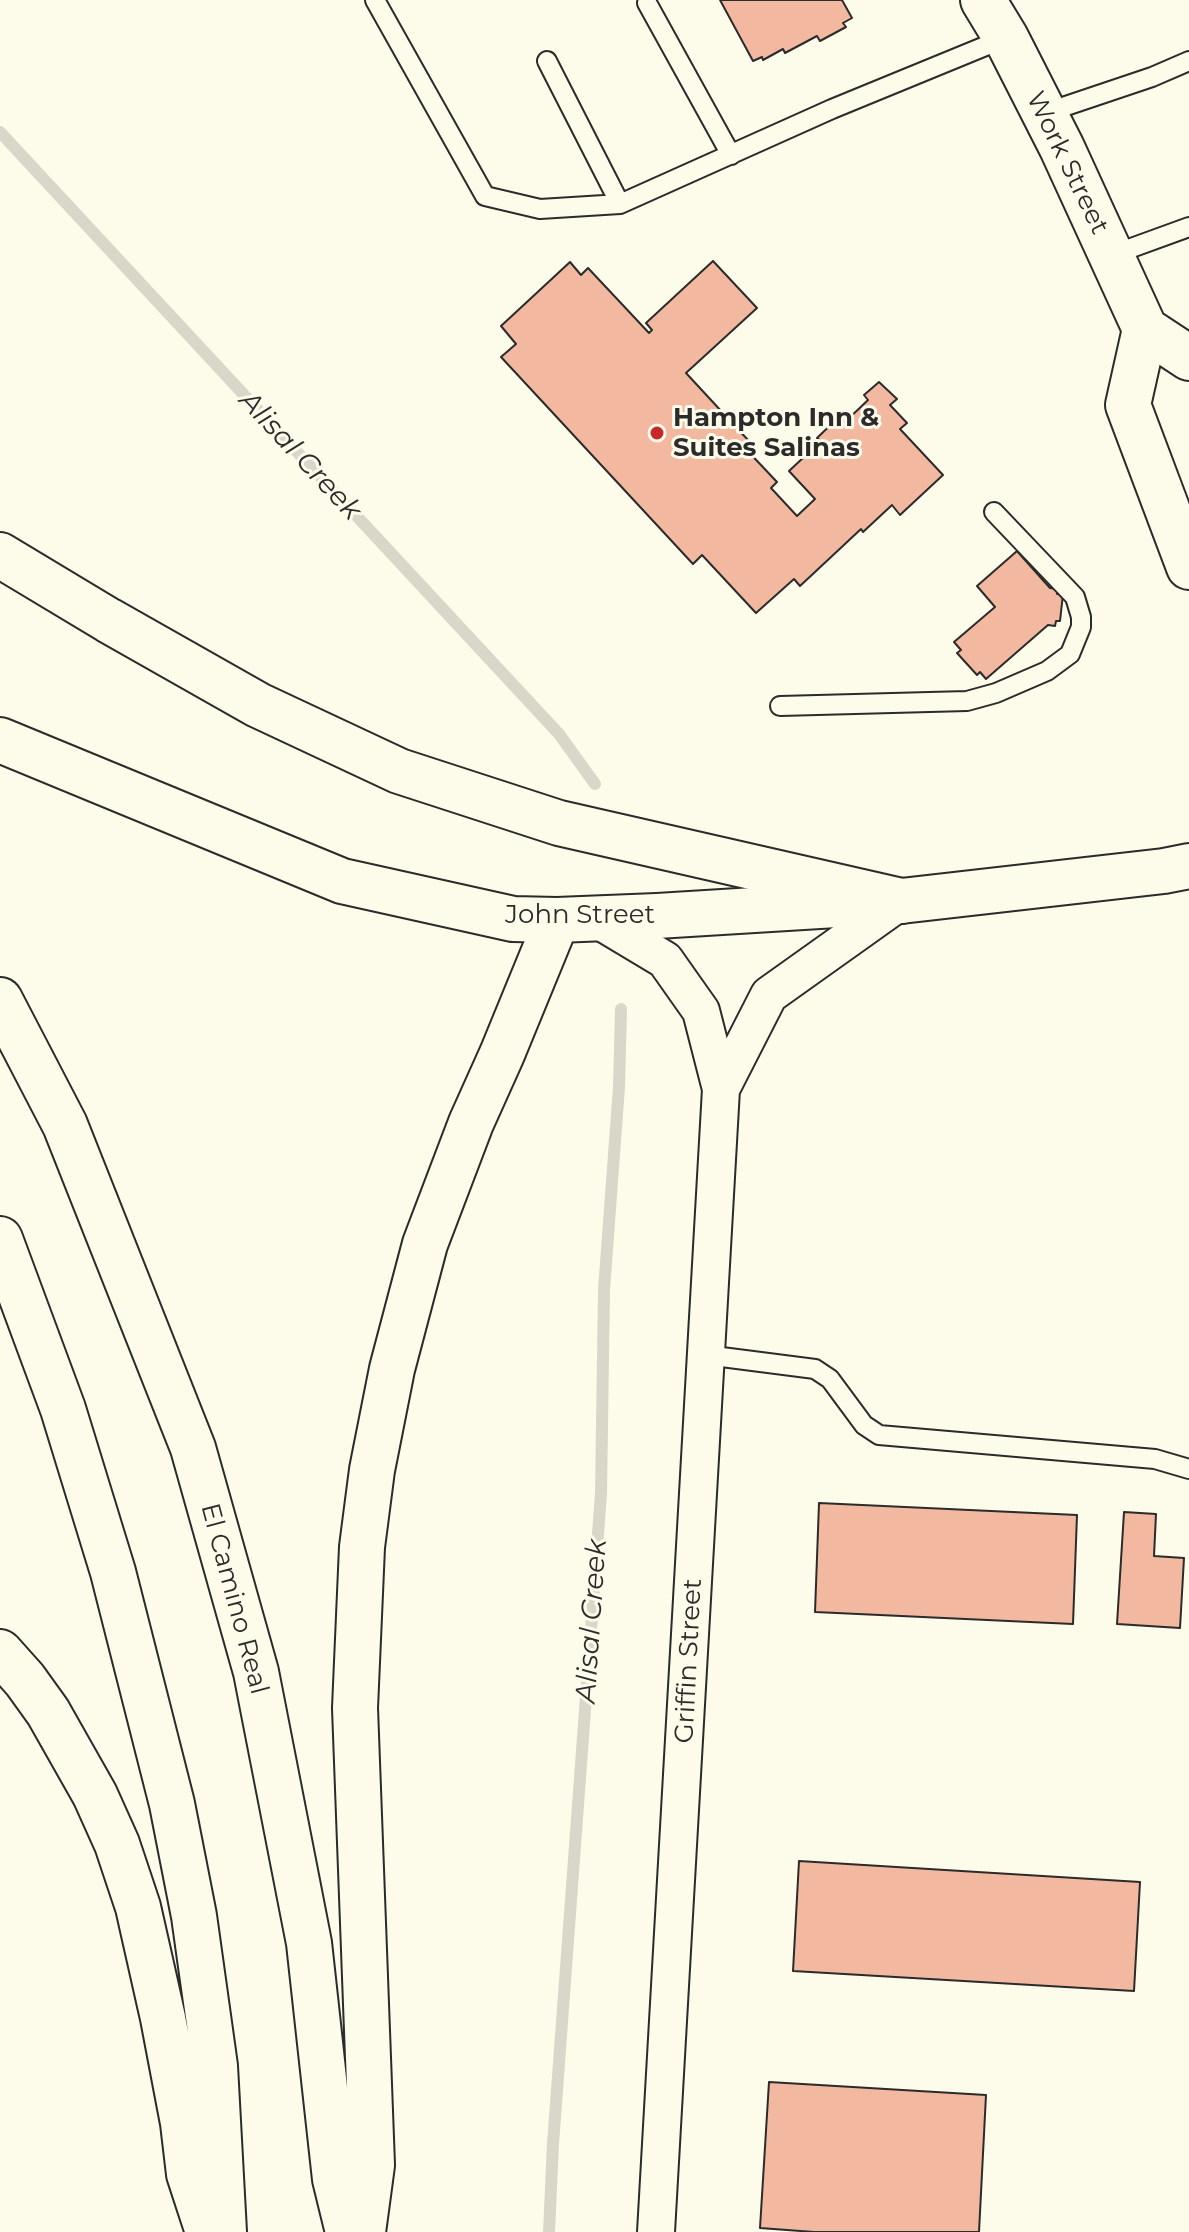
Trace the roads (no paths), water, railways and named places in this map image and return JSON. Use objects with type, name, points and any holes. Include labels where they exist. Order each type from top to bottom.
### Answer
[{"type":"main road","name":"Work Street","points":[[983,0],[1044,114],[1145,329]]},
{"type":"main road","points":[[1189,358],[1145,329],[1128,405],[1189,567]]},
{"type":"main road","points":[[0,555],[258,705],[399,771],[559,823],[901,901]]},
{"type":"main road","name":"John Street","points":[[15,747],[342,881],[513,919],[576,919],[901,901],[1189,866]]},
{"type":"main road","points":[[363,2232],[372,2165],[355,1708],[362,1547],[372,1470],[392,1369],[425,1244],[471,1123],[502,1054],[576,919]]},
{"type":"main road","name":"El Camino Real","points":[[0,1000],[65,1125],[193,1448],[262,1702],[309,1943],[335,2179],[348,2232]]},
{"type":"main road","points":[[0,1239],[63,1409],[104,1542],[172,1804],[194,1916],[215,2066],[224,2232]]},
{"type":"main road","points":[[0,1652],[48,1712],[95,1795],[117,1844],[138,1907],[163,2018],[183,2123],[189,2174],[208,2232]]},
{"type":"street","name":"Griffin Street","points":[[721,1089],[769,995],[901,901]]},
{"type":"street","name":"Griffin Street","points":[[576,919],[665,960],[701,1011],[721,1089],[656,2232]]},
{"type":"lane","points":[[375,0],[485,196],[540,209],[620,204],[832,109],[1006,38]]},
{"type":"lane","points":[[647,3],[731,155]]},
{"type":"lane","points":[[547,61],[620,204]]},
{"type":"lane","points":[[1044,114],[1189,61]]},
{"type":"lane","points":[[1112,255],[1189,227]]},
{"type":"lane","points":[[780,706],[967,701],[996,693],[1047,671],[1070,654],[1081,627],[1075,597],[994,512]]},
{"type":"lane","points":[[706,1355],[815,1369],[830,1379],[864,1425],[879,1435],[1155,1459],[1189,1469]]},
{"type":"waterway","name":"Alisal Creek","points":[[0,132],[559,734],[595,784]]},
{"type":"waterway","name":"Alisal Creek","points":[[549,2232],[601,1493],[604,1290],[619,1087],[621,1009]]},
{"type":"place","name":"Hampton Inn & Suites Salinas","points":[[657,433]]}]
